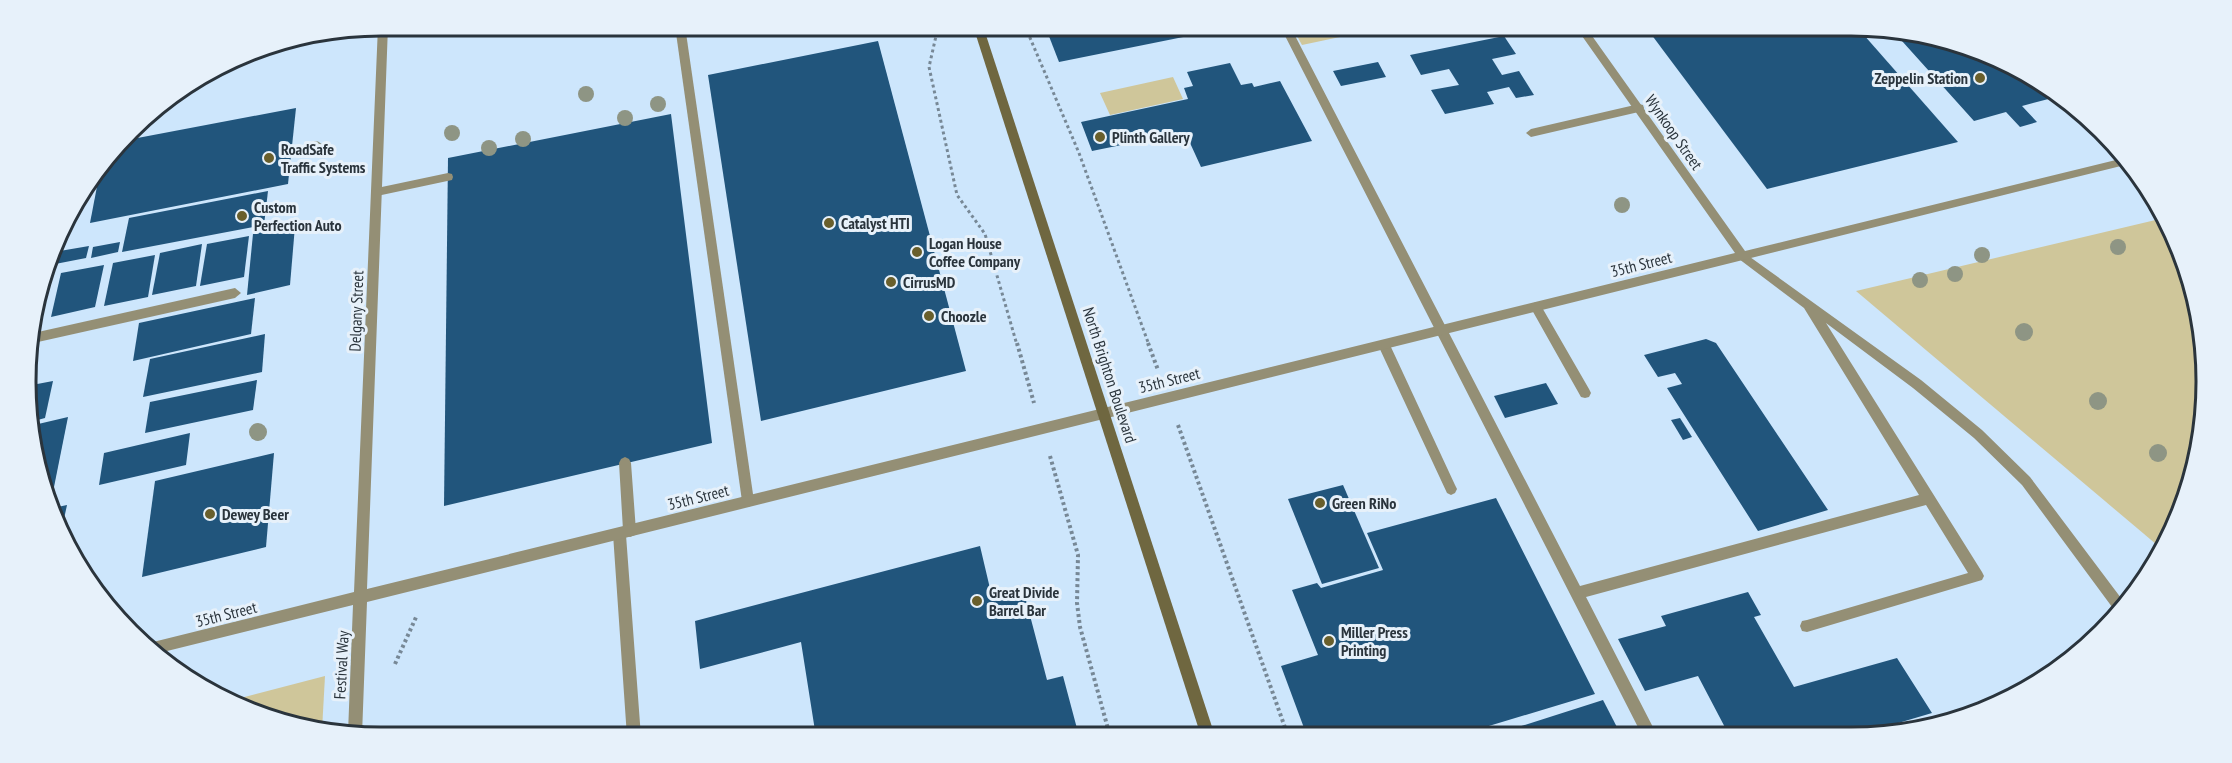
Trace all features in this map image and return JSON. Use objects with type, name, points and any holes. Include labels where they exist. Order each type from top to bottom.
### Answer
[{"type":"main road","name":"North Brighton Boulevard","points":[[981,36],[1205,727]]},
{"type":"street","name":"Delgany Street","points":[[362,597],[383,36]]},
{"type":"street","points":[[681,36],[748,501]]},
{"type":"street","points":[[1290,36],[1646,727]]},
{"type":"street","name":"Wynkoop Street","points":[[1587,36],[1743,256],[1917,384],[1978,434],[2026,481],[2116,602]]},
{"type":"street","points":[[1531,133],[1639,108]]},
{"type":"street","name":"35th Street","points":[[160,646],[2118,163]]},
{"type":"street","points":[[377,192],[448,177]]},
{"type":"street","points":[[39,337],[235,293]]},
{"type":"street","points":[[1807,303],[1977,576],[1807,627]]},
{"type":"street","points":[[1536,307],[1585,393]]},
{"type":"street","points":[[1384,345],[1451,489]]},
{"type":"street","points":[[625,463],[624,532],[634,727]]},
{"type":"street","points":[[1577,593],[1929,498]]},
{"type":"street","name":"Festival Way","points":[[355,726],[362,597]]},
{"type":"path","points":[[936,36],[929,67],[957,195],[985,234],[1023,362]]},
{"type":"path","points":[[1029,36],[1079,153],[1146,336]]},
{"type":"path","points":[[1194,470],[1285,727]]},
{"type":"path","points":[[1065,509],[1078,555],[1077,603],[1080,627],[1108,727]]},
{"type":"path","points":[[395,664],[432,579]]},
{"type":"shaded area","points":[[1297,36],[1345,36],[1302,45]]},
{"type":"shaded area","points":[[1173,77],[1183,99],[1110,115],[1100,93]]},
{"type":"shaded area","points":[[2156,220],[2170,249],[2184,292],[2193,336],[2196,382],[2193,427],[2184,471],[2170,514],[2155,543],[1856,291]]},
{"type":"shaded area","points":[[325,676],[322,722],[270,709],[242,698]]},
{"type":"building","points":[[1049,36],[1188,36],[1059,62]]},
{"type":"building","points":[[1504,36],[1516,54],[1492,59],[1502,75],[1519,71],[1534,95],[1516,98],[1509,87],[1487,92],[1494,104],[1445,114],[1431,90],[1459,85],[1449,69],[1421,75],[1410,55]]},
{"type":"building","points":[[1652,36],[1865,37],[1958,142],[1767,189]]},
{"type":"building","name":"Zeppelin Station","points":[[1901,40],[1940,48],[1983,62],[2023,82],[2049,99],[2022,106],[2037,122],[2020,127],[2006,112],[1974,121]]},
{"type":"building","name":"Catalyst HTI","points":[[878,41],[966,371],[761,421],[708,75]]},
{"type":"building","points":[[1378,62],[1386,77],[1341,86],[1333,71]]},
{"type":"building","points":[[1230,63],[1241,85],[1252,83],[1254,87],[1280,81],[1312,141],[1201,167],[1185,132],[1092,151],[1081,122],[1188,99],[1184,88],[1193,86],[1187,72]]},
{"type":"building","points":[[296,108],[288,184],[90,223],[97,185],[136,138]]},
{"type":"building","points":[[671,114],[712,443],[444,506],[448,158]]},
{"type":"building","points":[[268,191],[264,225],[122,252],[129,218]]},
{"type":"building","points":[[295,226],[290,285],[247,295],[253,234]]},
{"type":"building","points":[[249,236],[244,277],[200,286],[207,244]]},
{"type":"building","points":[[120,242],[118,252],[91,258],[93,247]]},
{"type":"building","points":[[202,244],[196,286],[152,295],[160,253]]},
{"type":"building","points":[[89,246],[86,258],[56,264],[61,251]]},
{"type":"building","points":[[155,255],[148,297],[104,306],[113,263]]},
{"type":"building","points":[[104,265],[95,307],[51,317],[61,273]]},
{"type":"building","points":[[255,298],[251,334],[133,361],[139,323]]},
{"type":"building","points":[[265,334],[262,372],[143,397],[150,359]]},
{"type":"building","points":[[1706,339],[1716,343],[1828,510],[1758,531],[1667,388],[1682,384],[1675,373],[1658,377],[1644,355]]},
{"type":"building","points":[[257,380],[253,410],[145,433],[150,402]]},
{"type":"building","points":[[53,381],[45,418],[38,420],[37,404],[36,384]]},
{"type":"building","points":[[1546,383],[1558,404],[1505,418],[1494,396]]},
{"type":"building","points":[[68,417],[53,490],[43,449],[39,424]]},
{"type":"building","points":[[1680,418],[1692,437],[1683,440],[1671,420]]},
{"type":"building","points":[[190,433],[186,465],[99,485],[104,453]]},
{"type":"building","name":"Dewey Beer","points":[[274,453],[266,547],[142,577],[155,481]]},
{"type":"building","points":[[1343,485],[1379,568],[1322,584],[1288,499]]},
{"type":"building","points":[[1496,498],[1595,694],[1486,727],[1304,727],[1281,666],[1318,655],[1292,590],[1317,583],[1321,588],[1383,570],[1367,533]]},
{"type":"building","points":[[67,505],[64,518],[62,514],[59,507]]},
{"type":"building","points":[[980,546],[992,597],[1023,589],[1047,680],[1063,676],[1077,727],[814,727],[801,642],[700,669],[695,621]]},
{"type":"building","points":[[1748,592],[1761,615],[1754,617],[1794,687],[1897,658],[1932,713],[1894,724],[1873,726],[1725,727],[1698,676],[1645,691],[1618,639],[1666,626],[1661,616]]},
{"type":"building","points":[[1603,700],[1617,727],[1518,727]]},
{"type":"place","name":"Zeppelin Station","points":[[1980,78]]},
{"type":"place","name":"Plinth Gallery","points":[[1100,137]]},
{"type":"place","name":"RoadSafe Traffic Systems","points":[[269,158]]},
{"type":"place","name":"Custom Perfection Auto","points":[[242,216]]},
{"type":"place","name":"Catalyst HTI","points":[[829,223]]},
{"type":"place","name":"Logan House Coffee Company","points":[[917,252]]},
{"type":"place","name":"CirrusMD","points":[[891,282]]},
{"type":"place","name":"Choozle","points":[[929,316]]},
{"type":"place","name":"Green RiNo","points":[[1320,503]]},
{"type":"place","name":"Dewey Beer","points":[[210,514]]},
{"type":"place","name":"Great Divide Barrel Bar","points":[[977,601]]},
{"type":"place","name":"Miller Press Printing","points":[[1329,641]]}]
